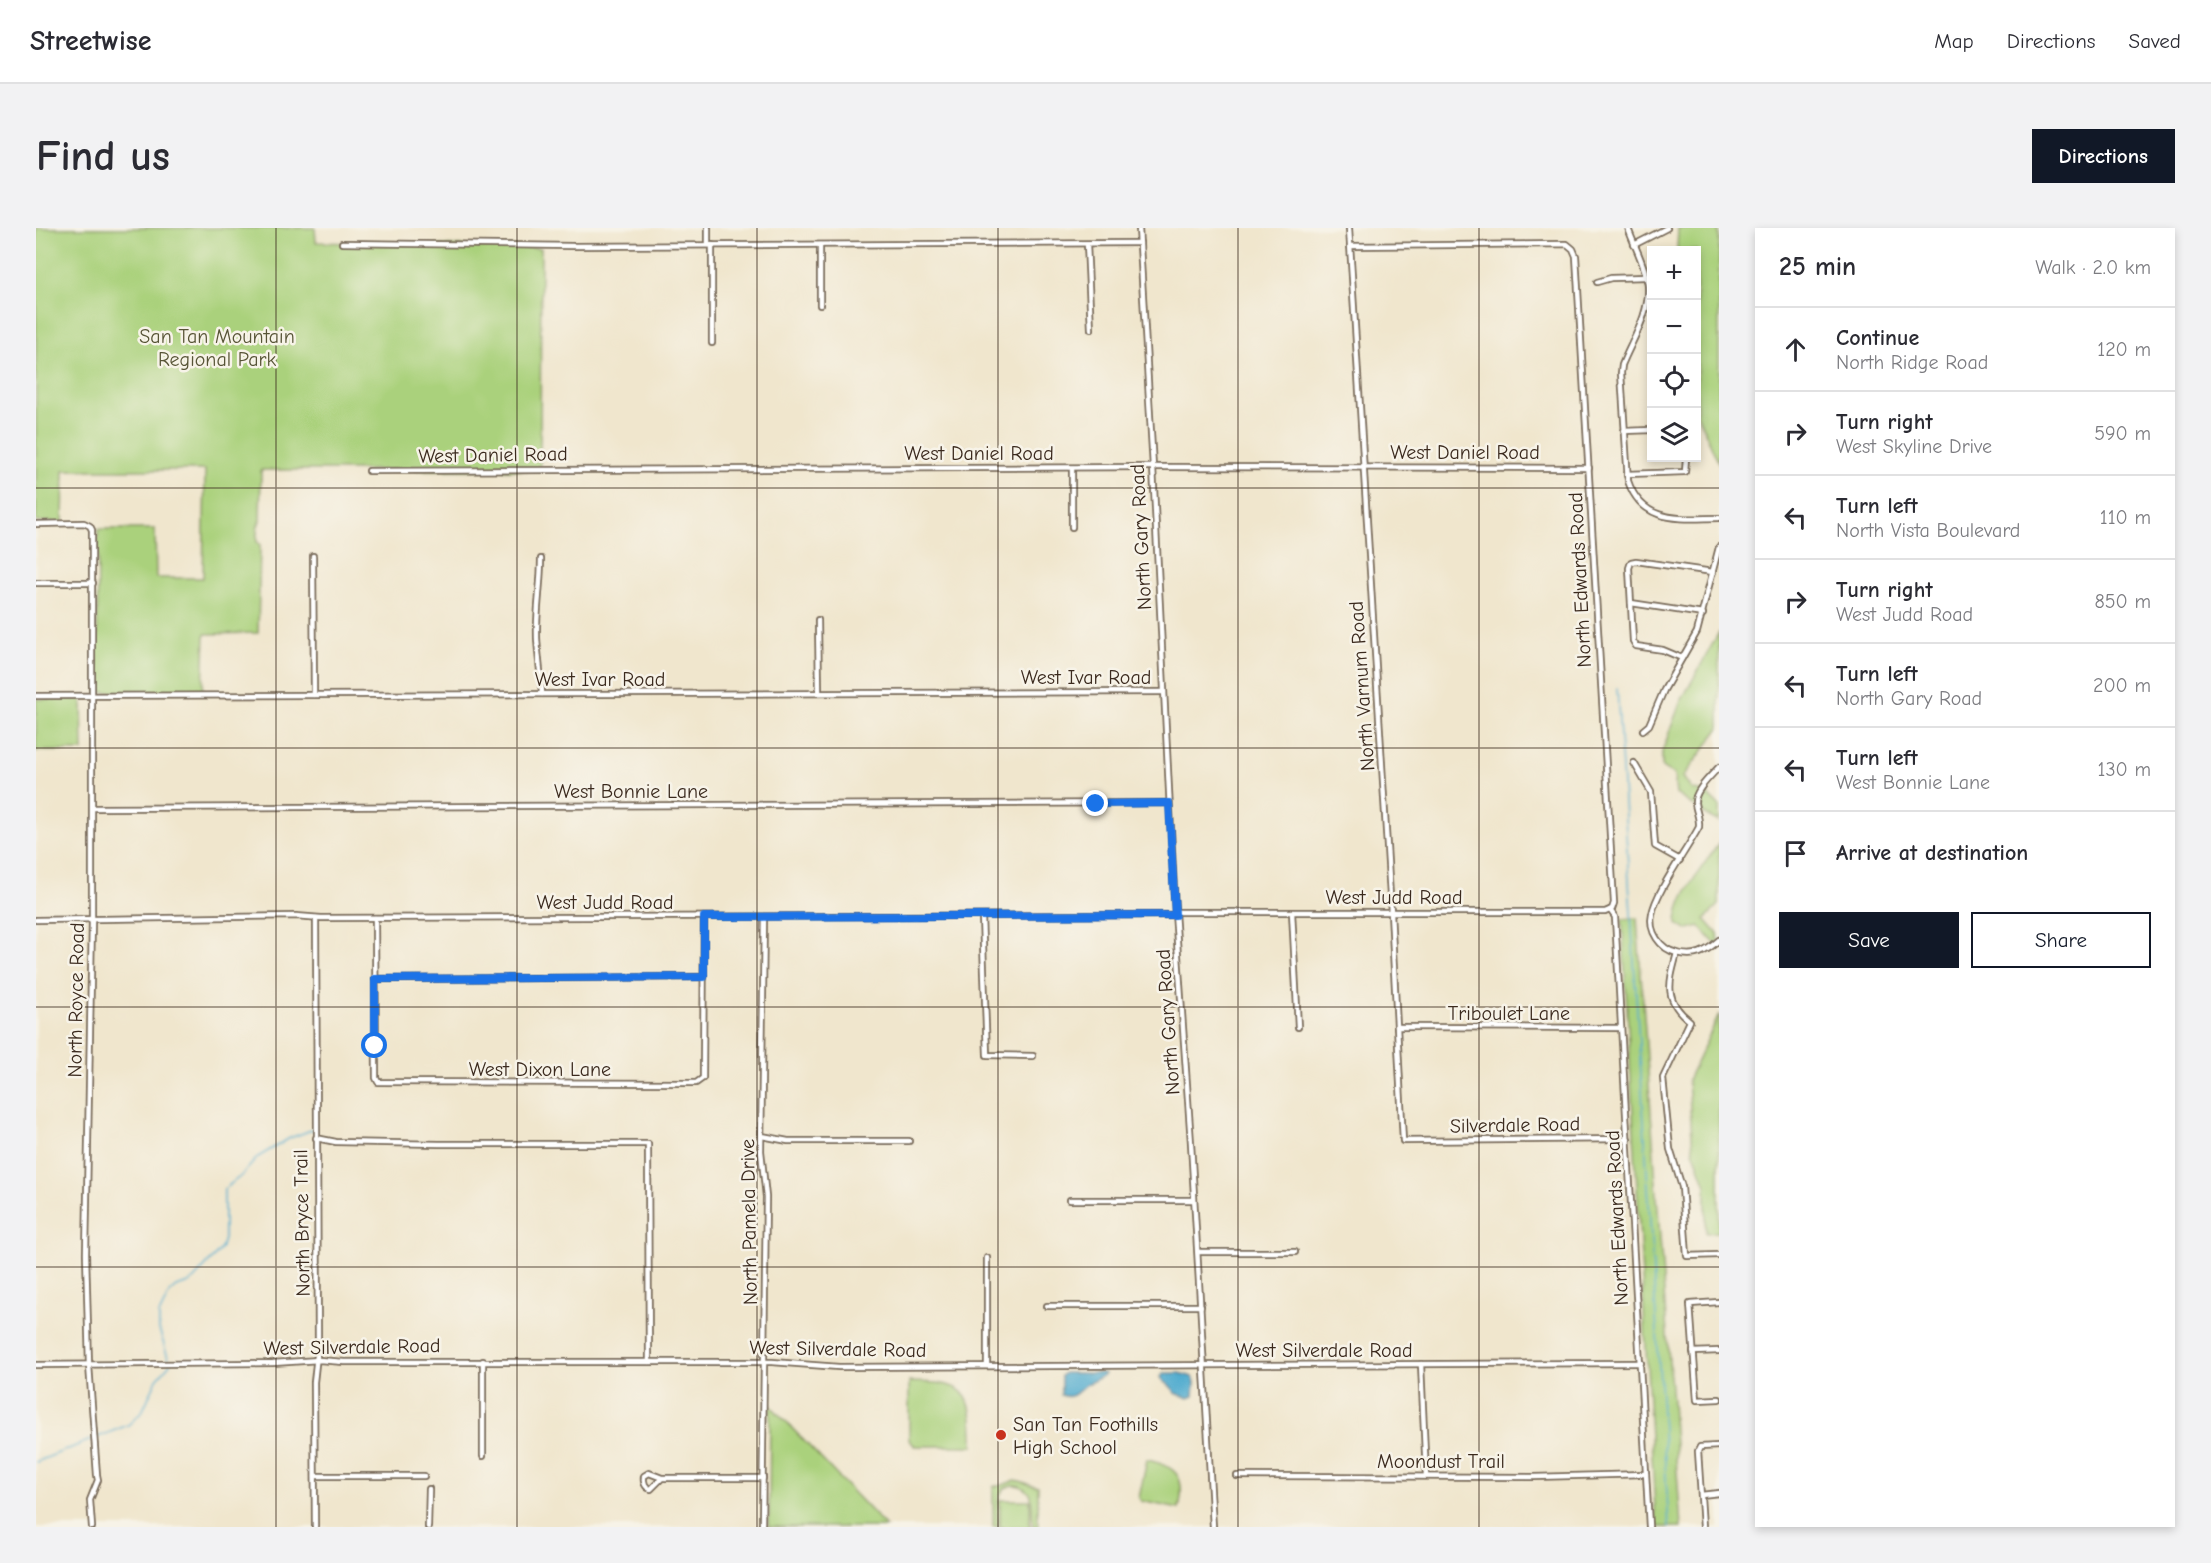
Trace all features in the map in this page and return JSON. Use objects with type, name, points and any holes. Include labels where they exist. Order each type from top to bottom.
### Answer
[{"type":"street","points":[[708,228],[712,343]]},
{"type":"street","name":"North Gary Road","points":[[1139,228],[1175,914],[1198,1252],[1213,1527]]},
{"type":"street","name":"North Varnum Road","points":[[1348,228],[1391,912],[1403,1142]]},
{"type":"street","points":[[1628,228],[1646,276],[1648,293],[1646,311],[1624,359],[1621,373],[1627,474],[1634,494],[1648,510],[1656,514],[1666,517],[1719,518]]},
{"type":"street","points":[[1634,245],[1667,228]]},
{"type":"street","points":[[342,243],[710,245],[1140,243]]},
{"type":"street","points":[[1087,244],[1091,329]]},
{"type":"street","name":"North Edwards Road","points":[[1350,246],[1567,244],[1576,256],[1613,891],[1611,910],[1615,917],[1641,1363],[1648,1527]]},
{"type":"street","points":[[820,245],[820,305]]},
{"type":"street","points":[[1597,282],[1611,278],[1646,276]]},
{"type":"street","points":[[1624,431],[1647,430]]},
{"type":"street","points":[[1627,474],[1685,472],[1686,462]]},
{"type":"street","name":"West Daniel Road","points":[[369,471],[1153,467],[1589,468]]},
{"type":"street","points":[[1072,468],[1072,527]]},
{"type":"street","name":"North Royce Road","points":[[36,524],[84,523],[92,530],[93,808],[90,1150],[86,1254],[89,1365],[98,1480],[90,1500],[92,1527]]},
{"type":"street","points":[[1642,730],[1649,725],[1664,690],[1697,632],[1719,547]]},
{"type":"street","points":[[313,556],[314,695]]},
{"type":"street","points":[[541,559],[537,638],[542,694]]},
{"type":"street","points":[[1682,658],[1663,650],[1636,646],[1633,641],[1629,567],[1631,562],[1636,561],[1713,572]]},
{"type":"street","points":[[36,583],[93,583]]},
{"type":"street","points":[[1631,603],[1703,614]]},
{"type":"street","points":[[818,620],[819,693]]},
{"type":"street","name":"West Ivar Road","points":[[36,696],[1164,692]]},
{"type":"street","points":[[1634,763],[1651,792],[1655,846],[1680,861]]},
{"type":"street","points":[[1719,767],[1697,795],[1695,801],[1700,818],[1699,827],[1654,906],[1651,921],[1656,938],[1664,947],[1677,953],[1700,954],[1719,940]]},
{"type":"street","name":"West Bonnie Lane","points":[[93,808],[1169,803]]},
{"type":"street","name":"West Judd Road","points":[[36,920],[296,916],[316,918],[764,917],[1292,912],[1605,912],[1611,910]]},
{"type":"street","points":[[1292,912],[1298,1027]]},
{"type":"street","points":[[982,916],[987,1055],[1033,1056]]},
{"type":"street","points":[[375,918],[375,979],[704,977],[704,917]]},
{"type":"street","name":"North Pamela Drive","points":[[762,1527],[766,1362],[766,1197],[761,1152],[764,917]]},
{"type":"street","name":"North Bryce Trail","points":[[315,1527],[314,1382],[318,1308],[316,918]]},
{"type":"street","points":[[1677,953],[1669,986],[1670,994],[1677,1009],[1690,1021],[1663,1078],[1670,1149],[1682,1187],[1687,1256],[1719,1255]]},
{"type":"street","name":"West Dixon Lane","points":[[375,979],[376,1078],[378,1082],[611,1084],[696,1083],[702,1081],[704,977]]},
{"type":"street","name":"Triboulet Lane","points":[[1397,1027],[1620,1028]]},
{"type":"street","points":[[762,1136],[788,1141],[909,1141]]},
{"type":"street","points":[[316,1138],[336,1142],[439,1144],[648,1144],[650,1362]]},
{"type":"street","name":"Silverdale Road","points":[[1403,1142],[1628,1139]]},
{"type":"street","points":[[1070,1200],[1194,1200]]},
{"type":"street","points":[[1198,1252],[1295,1252]]},
{"type":"street","points":[[987,1258],[987,1366]]},
{"type":"street","points":[[1719,1302],[1690,1304],[1697,1400],[1719,1399]]},
{"type":"street","points":[[1047,1306],[1201,1306]]},
{"type":"street","points":[[1694,1352],[1719,1351]]},
{"type":"street","name":"West Silverdale Road","points":[[36,1365],[273,1363],[316,1360],[344,1362],[766,1362],[839,1367],[1641,1363]]},
{"type":"street","points":[[483,1361],[483,1456]]},
{"type":"street","points":[[1421,1364],[1426,1476]]},
{"type":"street","points":[[1703,1527],[1698,1451],[1700,1447],[1719,1446]]},
{"type":"street","name":"Moondust Trail","points":[[1237,1476],[1586,1477],[1646,1474]]},
{"type":"street","points":[[315,1476],[424,1476]]},
{"type":"street","points":[[662,1478],[764,1478]]},
{"type":"street","points":[[428,1527],[429,1489]]},
{"type":"street","points":[[1701,1495],[1719,1493]]},
{"type":"green space","name":"San Tan Mountain Regional Park","points":[[36,228],[315,228],[316,242],[541,248],[540,470],[261,470],[260,520],[257,529],[257,542],[260,544],[258,633],[205,634],[203,692],[97,692],[98,529],[155,529],[156,578],[203,578],[205,470],[64,470],[63,522],[36,522]]},
{"type":"green space","points":[[1678,228],[1719,228],[1719,464],[1701,423],[1701,246],[1677,246]]},
{"type":"green space","points":[[1719,632],[1719,729],[1683,777],[1691,789],[1707,794],[1719,806],[1719,822],[1676,794],[1674,775],[1662,767],[1662,752],[1680,703]]},
{"type":"green space","points":[[36,699],[82,699],[83,751],[36,751]]},
{"type":"green space","points":[[1719,843],[1719,905],[1705,919],[1718,934],[1719,948],[1699,926],[1686,930],[1677,924],[1681,903],[1686,893]]},
{"type":"green space","points":[[1637,918],[1681,1527],[1656,1527],[1622,919]]},
{"type":"green space","points":[[1719,1015],[1719,1232],[1706,1233],[1706,1185],[1693,1150],[1688,1080]]},
{"type":"green space","points":[[909,1382],[943,1384],[954,1387],[962,1393],[968,1401],[971,1412],[973,1446],[915,1446],[909,1440]]},
{"type":"green space","points":[[770,1405],[886,1527],[769,1527]]},
{"type":"green space","points":[[1147,1460],[1166,1466],[1177,1475],[1181,1489],[1179,1509],[1141,1501],[1139,1498]]},
{"type":"green space","points":[[1015,1480],[1038,1486],[1038,1527],[1033,1527],[1031,1495],[1024,1488],[1014,1485],[1007,1487],[1000,1495],[998,1527],[993,1527],[993,1486],[1000,1486]]},
{"type":"green space","points":[[1000,1500],[1030,1500],[1030,1527],[1000,1527]]},
{"type":"water","points":[[1064,1373],[1105,1374],[1075,1394],[1065,1396],[1061,1395],[1061,1376]]},
{"type":"water","points":[[1164,1373],[1180,1373],[1193,1377],[1194,1396],[1189,1398],[1175,1393],[1161,1377]]},
{"type":"waterway","points":[[1617,688],[1669,1527]]},
{"type":"waterway","points":[[36,1462],[128,1425],[142,1412],[157,1379],[170,1364],[159,1329],[159,1315],[170,1292],[194,1279],[221,1249],[224,1239],[224,1189],[241,1176],[258,1157],[290,1138],[314,1129]]},
{"type":"place","name":"San Tan Foothills High School","points":[[1001,1435]]},
{"type":"route","points":[[375,1046],[375,979],[704,977],[704,917],[1175,915],[1169,803],[1096,804]]}]
